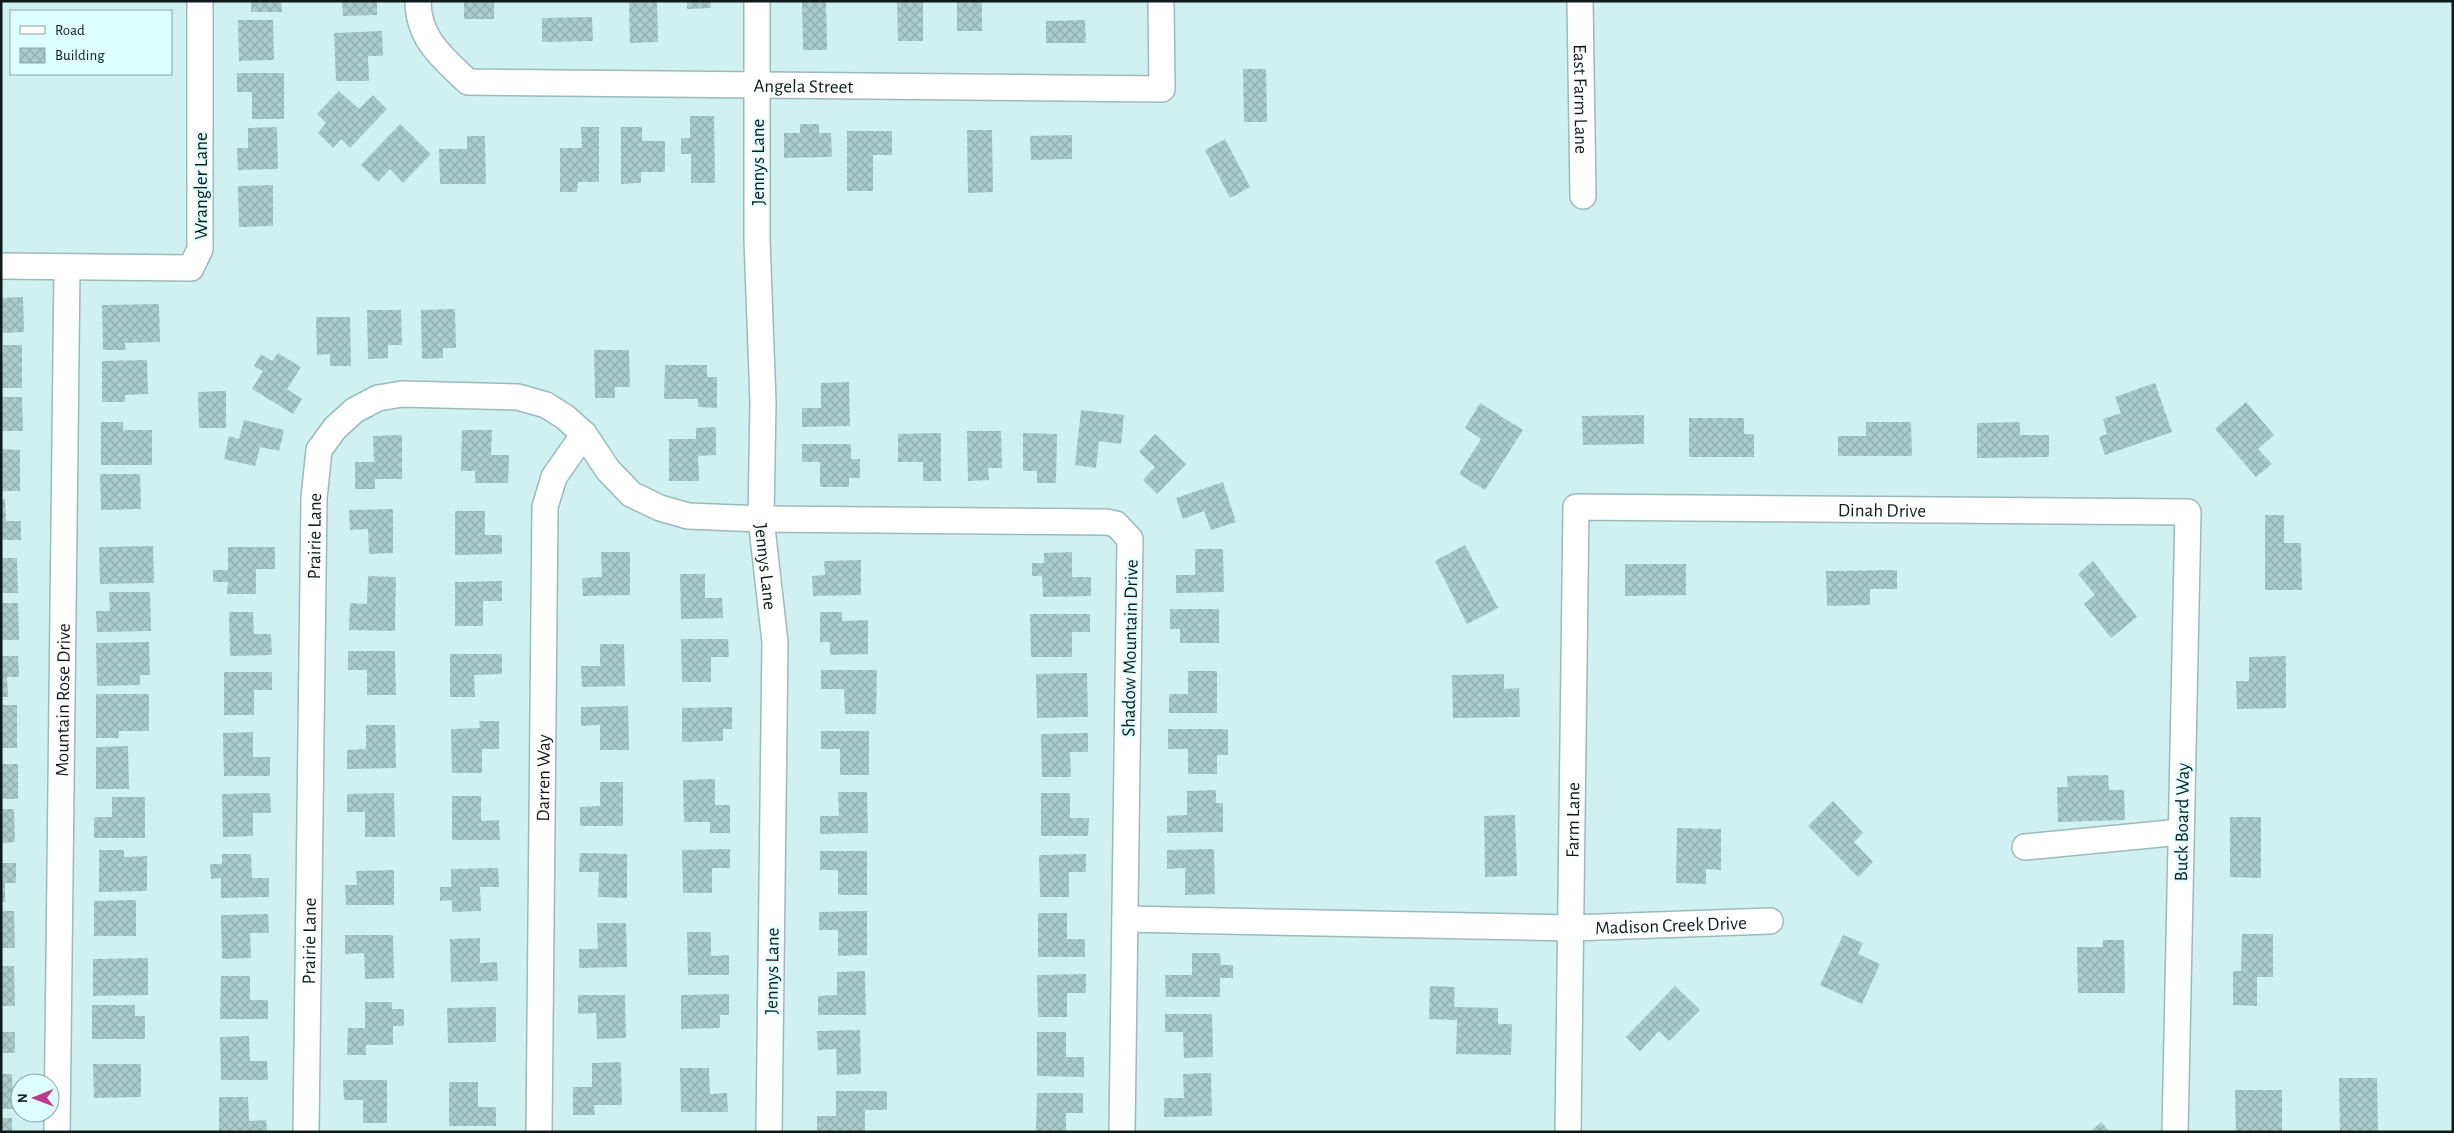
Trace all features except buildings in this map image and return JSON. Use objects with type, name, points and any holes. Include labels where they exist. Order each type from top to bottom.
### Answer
[{"type":"street","name":"Wrangler Lane","points":[[1,266],[191,268],[200,249],[200,1]]},
{"type":"street","name":"Angela Street","points":[[418,1],[418,15],[430,45],[468,82],[1162,90],[1161,1]]},
{"type":"street","name":"Jennys Lane","points":[[757,1],[757,240],[763,402],[761,519],[775,642],[769,1132]]},
{"type":"street","name":"East Farm Lane","points":[[1580,1],[1583,196]]},
{"type":"street","name":"Mountain Rose Drive","points":[[57,1132],[67,268]]},
{"type":"street","name":"Prairie Lane","points":[[306,1132],[314,498],[319,450],[335,428],[355,410],[378,398],[402,394],[518,396],[546,404],[565,417],[584,434],[608,470],[631,494],[660,508],[688,516],[761,519]]},
{"type":"street","name":"Darren Way","points":[[538,1132],[544,507],[554,477],[584,434]]},
{"type":"street","name":"Dinah Drive","points":[[1576,507],[2188,512]]},
{"type":"street","name":"Farm Lane","points":[[1568,1132],[1576,507]]},
{"type":"street","name":"Buck Board Way","points":[[2175,1132],[2188,512]]},
{"type":"street","name":"Shadow Mountain Drive","points":[[761,519],[1106,522],[1116,524],[1130,539],[1122,1132]]},
{"type":"street","points":[[2025,847],[2181,832]]},
{"type":"street","name":"Madison Creek Drive","points":[[1125,919],[1571,928],[1770,921]]}]
